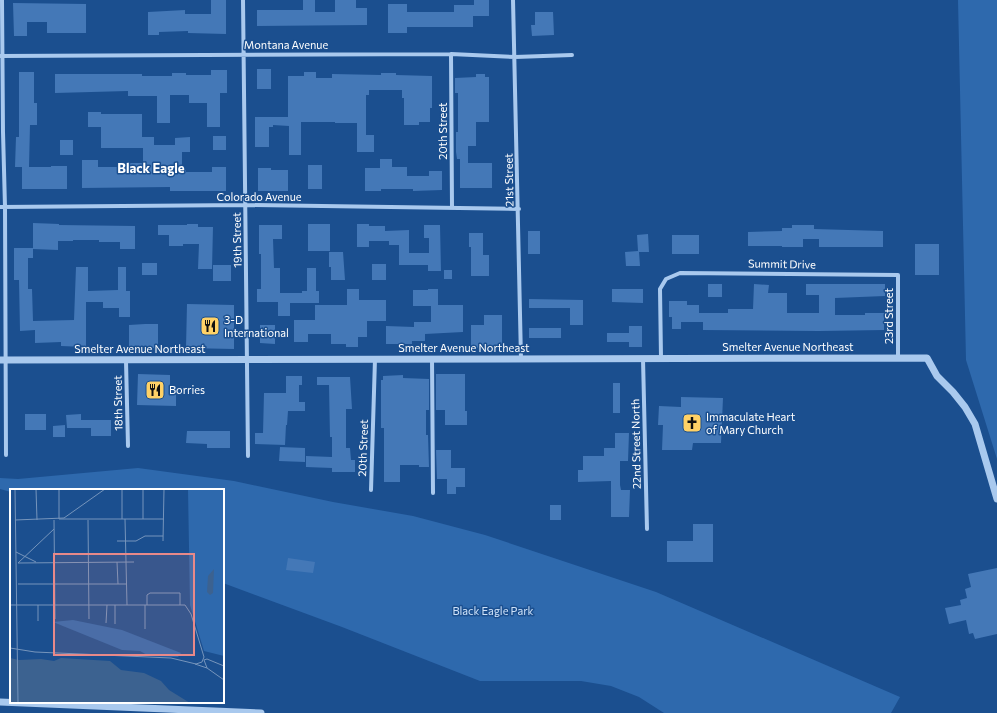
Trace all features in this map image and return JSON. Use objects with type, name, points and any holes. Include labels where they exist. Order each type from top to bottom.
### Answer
[{"type":"street","points":[[2,0],[1,56],[6,207],[3,360],[6,455]]},
{"type":"street","name":"19th Street","points":[[244,0],[248,456]]},
{"type":"street","name":"21st Street","points":[[513,0],[521,359]]},
{"type":"street","name":"Montana Avenue","points":[[1,56],[451,54],[515,57],[572,55]]},
{"type":"street","name":"20th Street","points":[[451,54],[452,208]]},
{"type":"street","name":"Colorado Avenue","points":[[0,207],[246,206],[518,209]]},
{"type":"street","name":"Summit Drive","points":[[661,358],[660,289],[666,279],[680,272],[898,275]]},
{"type":"street","name":"23rd Street","points":[[898,275],[898,358]]},
{"type":"street","name":"Smelter Avenue Northeast","points":[[3,360],[927,358],[937,376],[965,407],[974,424],[997,499]]},
{"type":"street","name":"20th Street","points":[[371,490],[375,359]]},
{"type":"street","points":[[432,359],[433,494]]},
{"type":"street","name":"22nd Street North","points":[[644,359],[647,529]]},
{"type":"street","name":"18th Street","points":[[126,360],[128,446]]},
{"type":"street","points":[[0,702],[10,702]]},
{"type":"street","points":[[24,703],[261,713]]},
{"type":"green space","points":[[958,0],[997,0],[997,459],[966,360]]},
{"type":"green space","name":"Black Eagle Park","points":[[138,468],[234,481],[333,502],[413,516],[485,535],[656,592],[900,697],[891,713],[664,713],[639,697],[611,686],[581,681],[480,681],[342,627],[224,583],[224,489],[10,489],[10,492],[0,489],[0,478],[18,479]]},
{"type":"building","points":[[211,0],[226,0],[226,34],[188,33],[188,31],[159,32],[159,35],[148,35],[148,12],[185,10],[185,14],[211,14]]},
{"type":"building","points":[[303,0],[315,0],[315,12],[335,12],[335,0],[356,0],[356,8],[367,8],[367,25],[257,26],[257,10],[303,10]]},
{"type":"building","points":[[474,0],[489,0],[489,16],[473,16],[473,27],[407,27],[407,33],[388,33],[388,4],[407,4],[407,12],[454,12],[454,5],[474,5]]},
{"type":"building","points":[[13,3],[86,4],[86,33],[47,33],[47,22],[27,22],[27,36],[14,36]]},
{"type":"building","points":[[535,12],[553,12],[554,35],[532,36],[531,25],[535,25]]},
{"type":"building","points":[[257,69],[271,69],[271,89],[257,89]]},
{"type":"building","points":[[211,70],[227,70],[227,93],[220,93],[220,127],[207,127],[207,103],[189,103],[189,95],[170,95],[170,123],[157,123],[157,96],[128,96],[128,91],[55,93],[55,74],[142,74],[142,76],[172,76],[172,73],[186,73],[186,75],[211,75]]},
{"type":"building","points":[[19,72],[34,72],[34,103],[37,103],[37,125],[30,125],[29,167],[15,167],[16,137],[19,137]]},
{"type":"building","points":[[304,72],[316,72],[316,78],[332,78],[332,74],[381,75],[381,73],[432,76],[432,108],[430,108],[430,122],[419,122],[419,125],[404,125],[404,98],[402,98],[402,90],[369,90],[369,95],[366,95],[366,135],[374,135],[374,152],[357,152],[357,123],[335,122],[301,122],[301,155],[289,155],[289,126],[273,125],[273,127],[269,127],[269,147],[255,147],[255,117],[288,117],[288,76],[304,76]]},
{"type":"building","points":[[476,74],[485,74],[485,77],[489,77],[489,122],[476,122],[476,146],[468,146],[468,163],[492,163],[492,188],[460,188],[460,159],[457,159],[456,152],[456,132],[458,132],[458,93],[455,93],[455,78],[476,77]]},
{"type":"building","points":[[88,112],[101,112],[101,114],[142,114],[142,137],[154,137],[154,145],[175,145],[175,138],[190,137],[190,152],[182,152],[182,170],[186,170],[186,172],[212,172],[212,167],[226,167],[226,191],[170,191],[170,187],[82,188],[82,160],[98,160],[98,167],[125,167],[125,163],[143,163],[143,148],[101,148],[101,127],[88,127]]},
{"type":"building","points":[[213,136],[226,136],[226,150],[213,150]]},
{"type":"building","points":[[60,140],[73,140],[73,155],[60,155]]},
{"type":"building","points":[[380,159],[392,159],[392,167],[407,167],[407,176],[429,176],[429,171],[442,171],[442,190],[413,191],[413,189],[381,189],[381,191],[365,191],[365,168],[380,168]]},
{"type":"building","points":[[308,165],[322,165],[322,189],[308,189]]},
{"type":"building","points":[[67,166],[67,189],[22,189],[22,167]]},
{"type":"building","points":[[258,168],[288,170],[288,191],[258,191]]},
{"type":"building","points":[[33,223],[59,225],[135,226],[135,249],[120,249],[120,242],[73,240],[58,241],[58,250],[33,249],[33,258],[28,258],[28,289],[32,289],[33,321],[74,320],[76,267],[88,267],[88,291],[118,290],[118,267],[126,267],[126,291],[130,291],[130,317],[119,317],[119,308],[103,308],[103,302],[86,302],[86,347],[61,346],[61,342],[35,343],[35,330],[20,331],[19,280],[14,280],[14,248],[33,248]]},
{"type":"building","points":[[198,224],[198,227],[213,227],[212,269],[198,269],[199,244],[169,246],[169,235],[158,235],[158,225]]},
{"type":"building","points":[[308,224],[330,224],[330,251],[308,251]]},
{"type":"building","points":[[357,224],[385,226],[385,231],[409,230],[409,253],[429,253],[429,238],[424,238],[424,225],[440,225],[441,271],[428,271],[428,265],[399,265],[399,245],[389,245],[389,241],[369,241],[369,247],[357,247]]},
{"type":"building","points":[[259,225],[282,225],[282,239],[273,239],[274,268],[280,268],[280,293],[302,293],[302,291],[307,291],[307,268],[316,268],[316,291],[319,291],[319,303],[290,303],[290,316],[278,316],[278,302],[257,302],[257,289],[261,289]]},
{"type":"building","points":[[792,225],[814,225],[814,229],[883,231],[883,247],[819,247],[819,239],[803,239],[803,247],[748,246],[748,232],[782,231],[782,228],[792,228]]},
{"type":"building","points":[[528,231],[540,231],[540,254],[528,254]]},
{"type":"building","points":[[469,233],[483,233],[483,255],[489,255],[489,276],[471,276],[471,247],[469,247]]},
{"type":"building","points":[[648,234],[649,252],[639,252],[640,266],[626,266],[625,252],[638,251],[637,235]]},
{"type":"building","points":[[672,235],[699,235],[699,254],[672,254]]},
{"type":"building","points":[[915,244],[939,244],[939,275],[915,275]]},
{"type":"building","points":[[329,252],[343,252],[345,280],[331,280]]},
{"type":"building","points":[[142,263],[157,263],[157,275],[142,275]]},
{"type":"building","points":[[372,264],[386,264],[386,280],[372,280]]},
{"type":"building","points":[[213,265],[231,265],[231,281],[213,281]]},
{"type":"building","points":[[444,270],[452,270],[452,279],[444,279]]},
{"type":"building","points":[[708,284],[722,284],[722,297],[708,297]]},
{"type":"building","points":[[754,284],[769,285],[768,293],[787,293],[787,313],[819,313],[819,295],[806,295],[806,284],[885,284],[885,296],[835,298],[835,315],[865,315],[865,313],[884,313],[884,330],[703,330],[703,322],[681,322],[681,329],[672,329],[672,317],[669,317],[669,301],[687,301],[687,305],[699,305],[699,313],[728,313],[728,309],[753,309]]},
{"type":"building","points":[[347,289],[359,289],[359,300],[386,300],[386,321],[367,321],[367,337],[358,337],[358,347],[346,347],[346,344],[331,344],[331,334],[308,334],[308,342],[294,342],[294,320],[315,320],[315,305],[347,305]]},
{"type":"building","points":[[438,289],[438,305],[463,305],[463,332],[425,334],[425,341],[412,341],[412,344],[386,344],[386,326],[414,327],[414,322],[431,322],[431,306],[413,306],[413,290]]},
{"type":"building","points":[[612,289],[643,289],[643,303],[612,302]]},
{"type":"building","points":[[529,299],[583,300],[583,325],[570,325],[570,308],[529,308]]},
{"type":"building","name":"3-D International","points":[[187,304],[234,305],[234,349],[186,348]]},
{"type":"building","points":[[484,315],[502,315],[502,347],[471,348],[471,325],[484,325]]},
{"type":"building","points":[[158,324],[158,348],[129,347],[129,325]]},
{"type":"building","points":[[260,325],[275,325],[275,344],[260,343]]},
{"type":"building","points":[[629,326],[642,326],[642,347],[629,347],[629,342],[607,342],[607,333],[629,333]]},
{"type":"building","points":[[529,328],[561,328],[561,338],[529,338]]},
{"type":"building","points":[[138,374],[170,375],[170,393],[176,393],[176,406],[137,405]]},
{"type":"building","points":[[436,374],[465,374],[465,411],[467,411],[467,425],[445,425],[445,410],[436,410]]},
{"type":"building","points":[[403,375],[403,378],[429,379],[429,410],[426,410],[426,435],[428,435],[429,467],[419,467],[419,465],[400,465],[400,482],[384,482],[384,428],[381,428],[381,380],[383,380],[383,376]]},
{"type":"building","points":[[286,376],[302,376],[302,385],[299,385],[299,402],[305,402],[305,411],[288,411],[285,445],[255,444],[255,433],[263,433],[264,393],[286,393]]},
{"type":"building","points":[[317,377],[350,377],[352,409],[346,409],[346,448],[350,448],[351,460],[355,460],[355,472],[332,472],[332,468],[306,467],[306,456],[332,457],[329,385],[317,385]]},
{"type":"building","points":[[613,383],[620,383],[620,413],[613,413]]},
{"type":"building","points":[[681,397],[723,398],[721,443],[693,443],[692,450],[662,450],[663,425],[658,425],[659,406],[681,407]]},
{"type":"building","points":[[25,414],[46,414],[46,430],[25,430]]},
{"type":"building","points":[[81,414],[81,420],[111,420],[111,436],[91,436],[91,428],[67,428],[66,415]]},
{"type":"building","points":[[65,425],[65,437],[53,437],[53,426]]},
{"type":"building","points":[[187,431],[230,431],[230,448],[207,448],[207,444],[186,443]]},
{"type":"building","points":[[615,433],[629,433],[628,461],[620,461],[620,485],[621,490],[630,490],[629,517],[611,517],[611,481],[578,482],[578,470],[583,470],[583,456],[604,456],[604,448],[615,448]]},
{"type":"building","points":[[280,447],[305,448],[305,462],[279,461]]},
{"type":"building","points":[[436,450],[451,450],[451,468],[465,468],[465,487],[456,487],[456,494],[447,494],[447,479],[437,479]]},
{"type":"building","points":[[550,505],[561,505],[561,520],[550,520]]},
{"type":"building","points":[[693,524],[713,524],[713,562],[667,562],[667,541],[693,541]]},
{"type":"building","points":[[288,558],[315,562],[313,573],[286,570]]},
{"type":"building","points":[[997,568],[997,634],[975,639],[973,633],[969,634],[966,620],[949,624],[945,608],[961,605],[960,600],[967,598],[965,589],[971,587],[968,574]]},
{"type":"place","name":"3-D International","points":[[210,326]]},
{"type":"place","name":"Borries","points":[[155,390]]},
{"type":"place","name":"Immaculate Heart of Mary Church","points":[[692,423]]},
{"type":"district","name":"Black Eagle","points":[[151,168]]}]
